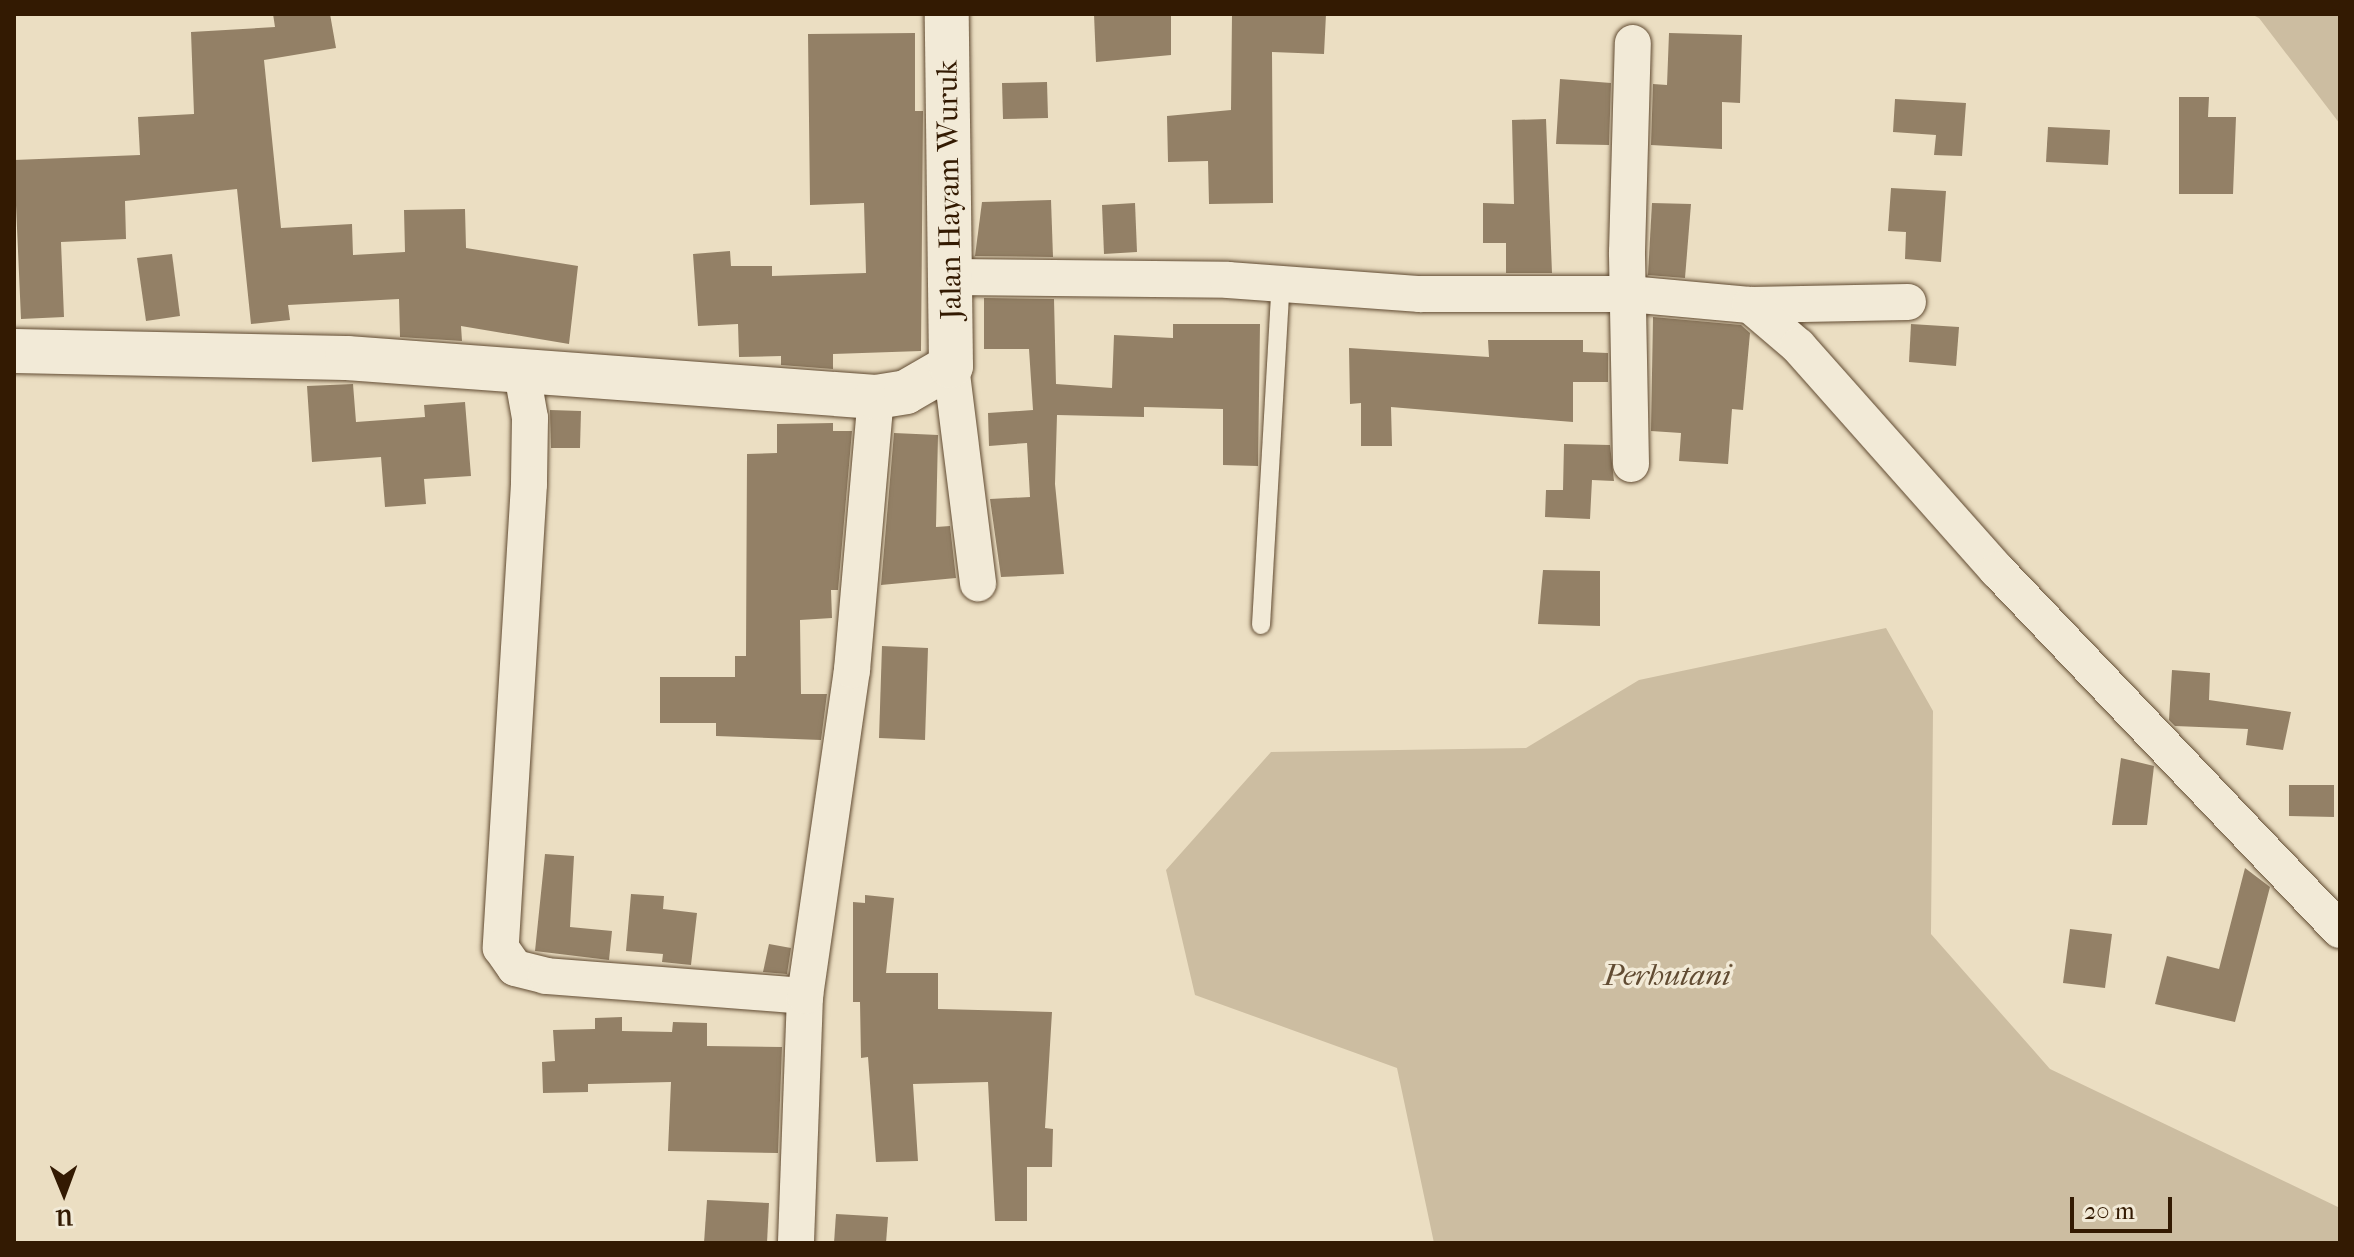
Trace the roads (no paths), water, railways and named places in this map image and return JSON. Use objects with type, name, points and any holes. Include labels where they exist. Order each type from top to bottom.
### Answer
[{"type":"street","name":"Jalan Hayam Wuruk","points":[[947,14],[954,277],[951,366]]},
{"type":"street","points":[[1631,464],[1629,294],[1633,43]]},
{"type":"street","points":[[954,277],[1281,282],[1420,294],[1629,294],[1750,305],[1908,302]]},
{"type":"street","points":[[1750,305],[1798,346],[1997,570],[2340,930]]},
{"type":"street","points":[[14,351],[300,356],[876,397],[906,392],[951,366],[978,583]]},
{"type":"street","points":[[522,373],[530,418],[529,484],[501,948],[515,968],[546,976],[805,996]]},
{"type":"street","points":[[796,1243],[805,996],[852,670],[876,397]]},
{"type":"lane","points":[[1261,625],[1281,282]]},
{"type":"park label","name":"Perhutani","points":[[1667,976]]}]
